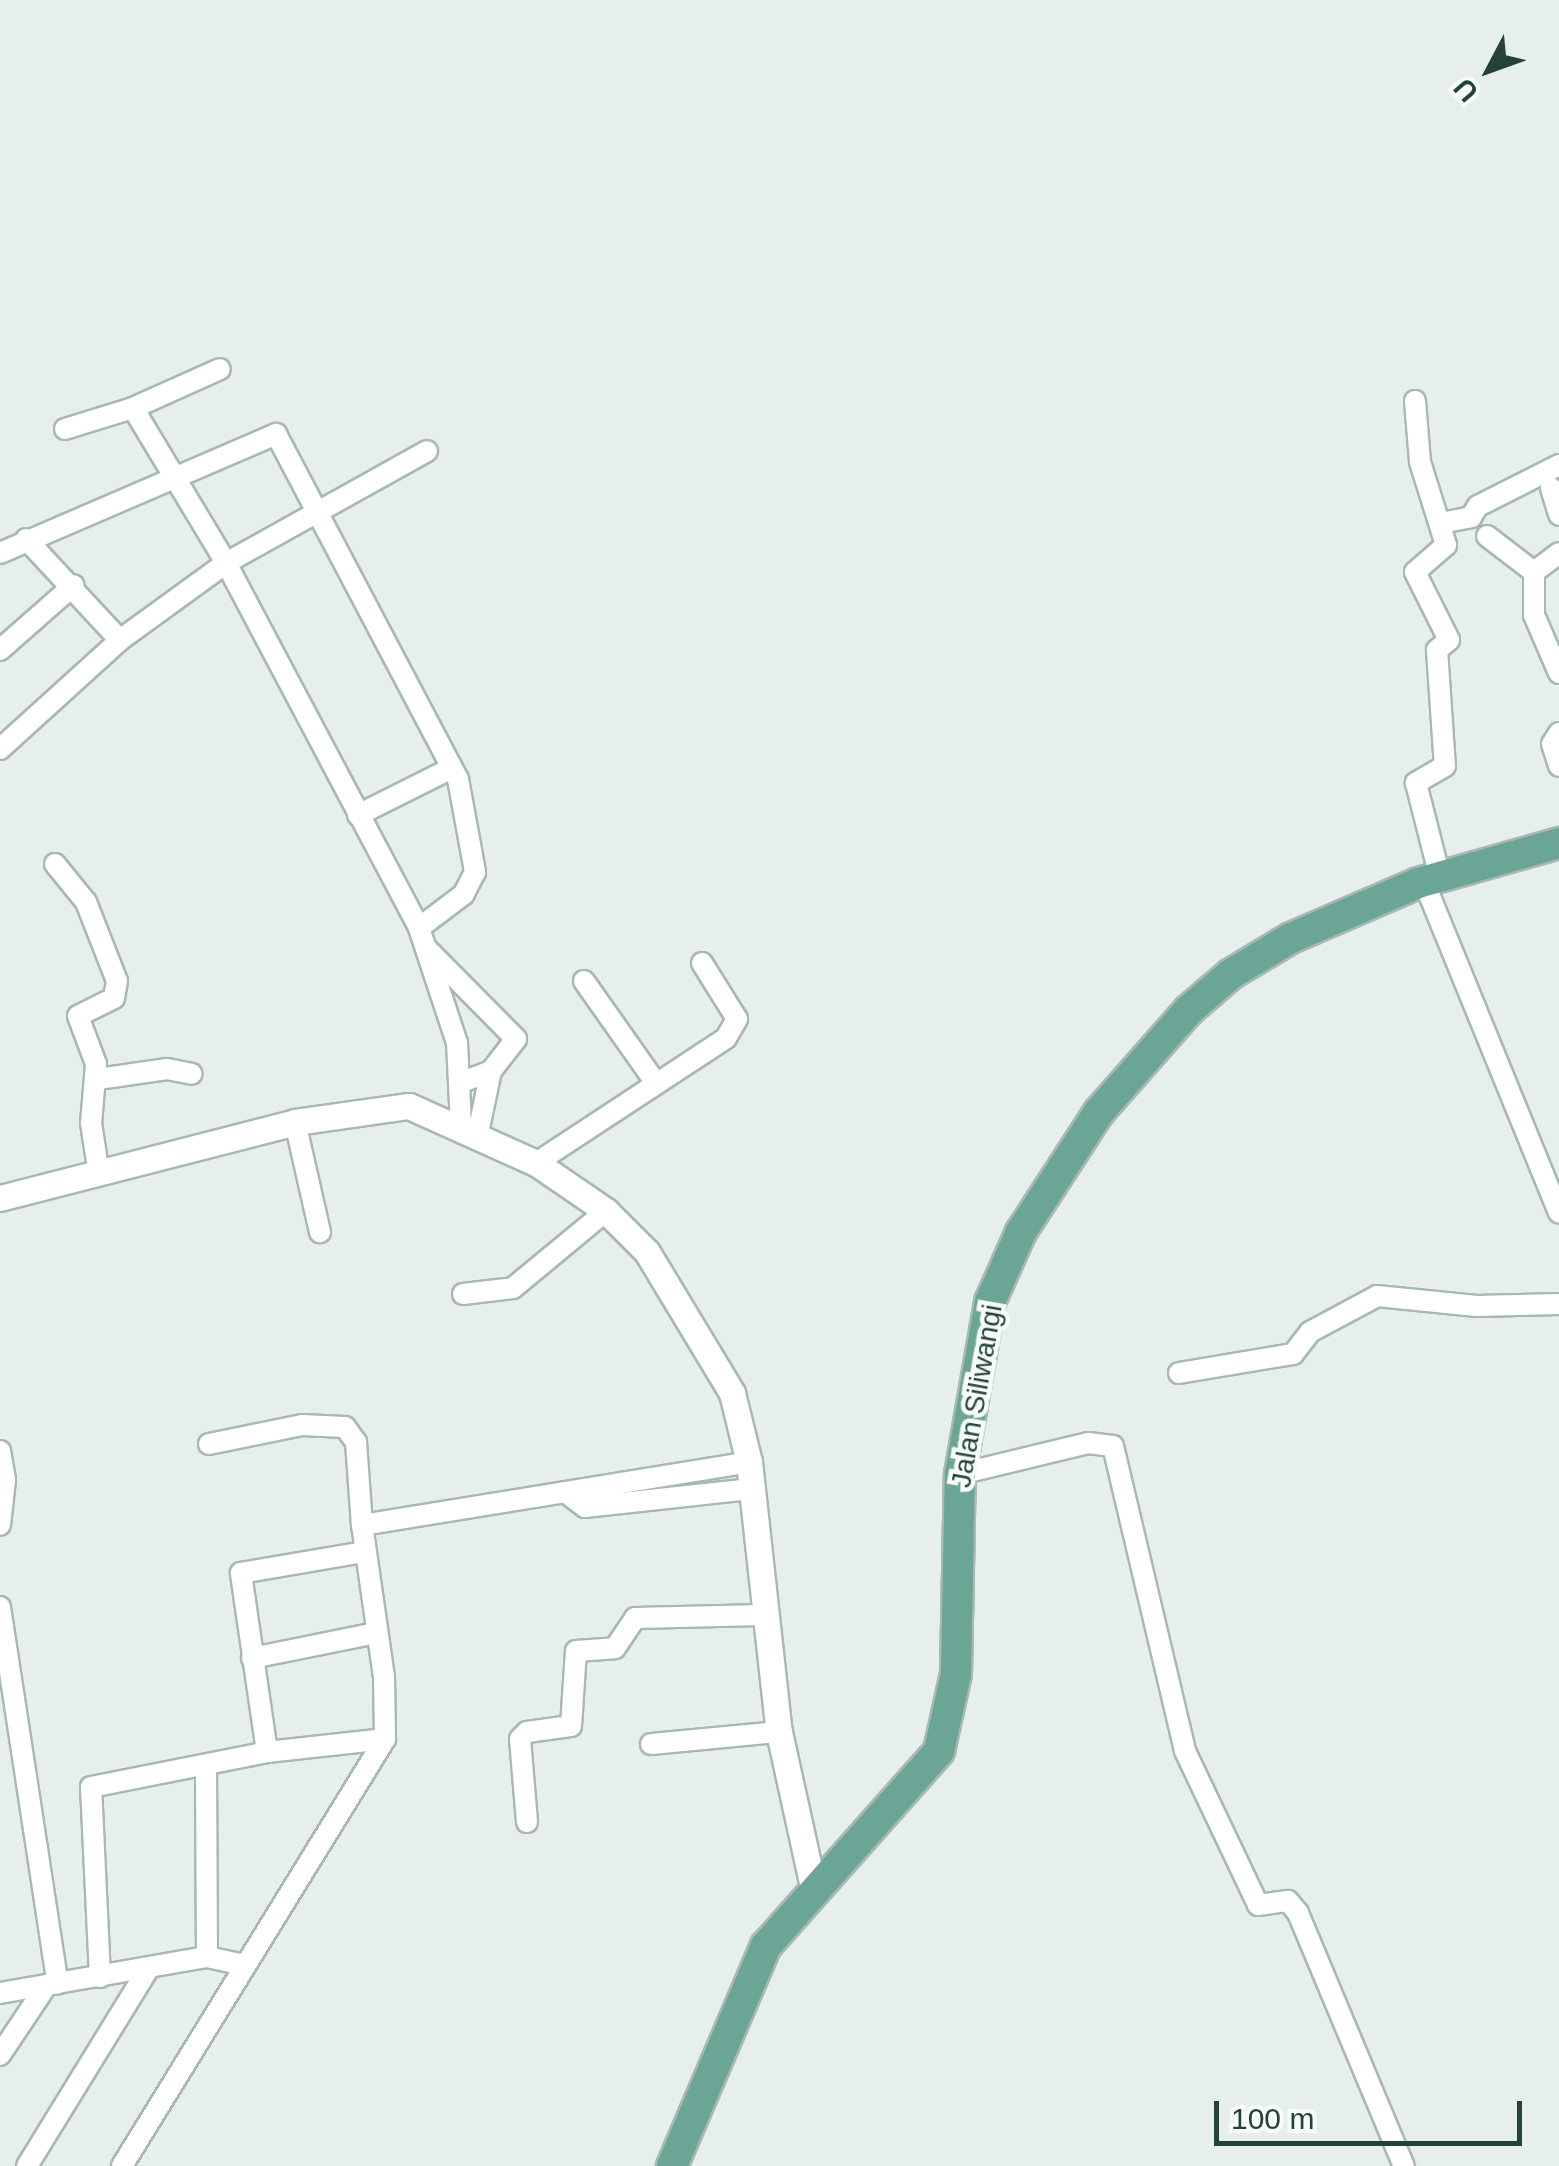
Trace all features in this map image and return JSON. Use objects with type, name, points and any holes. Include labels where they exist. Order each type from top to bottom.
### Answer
[{"type":"main road","name":"Jalan Siliwangi","points":[[672,2166],[760,1956],[813,1886],[925,1773],[948,1727],[956,1674],[960,1474],[990,1302],[1021,1232],[1108,1100],[1231,974],[1290,938],[1432,879],[1559,844]]},
{"type":"street","points":[[65,429],[133,408],[220,368]]},
{"type":"street","points":[[1415,401],[1420,462],[1442,523],[1445,548],[1416,572],[1449,640],[1436,650],[1444,766],[1416,783],[1432,879],[1559,1212]]},
{"type":"street","points":[[133,408],[226,562],[422,938],[463,1082],[470,1128]]},
{"type":"street","points":[[0,553],[26,538],[176,481],[272,432],[322,511],[452,768],[475,846],[476,872],[464,894],[422,938]]},
{"type":"street","points":[[0,749],[120,640],[226,562],[428,450]]},
{"type":"street","points":[[1442,523],[1472,517],[1478,506],[1559,465]]},
{"type":"street","points":[[1551,488],[1559,515]]},
{"type":"street","points":[[1487,536],[1534,572]]},
{"type":"street","points":[[26,538],[74,585],[120,640]]},
{"type":"street","points":[[1534,572],[1559,553]]},
{"type":"street","points":[[1534,572],[1534,615],[1559,673]]},
{"type":"street","points":[[0,650],[74,585]]},
{"type":"street","points":[[1559,733],[1552,744],[1559,766]]},
{"type":"street","points":[[358,815],[452,768]]},
{"type":"street","points":[[55,864],[86,902],[118,980],[114,998],[78,1016],[98,1080],[91,1124],[98,1168]]},
{"type":"street","points":[[422,938],[513,1034],[516,1046],[491,1071],[463,1082]]},
{"type":"street","points":[[536,1163],[735,1027],[735,1013],[702,963]]},
{"type":"street","points":[[584,981],[656,1083]]},
{"type":"street","points":[[98,1080],[166,1068],[192,1074]]},
{"type":"street","points":[[470,1128],[491,1071]]},
{"type":"street","points":[[0,1198],[98,1168],[295,1122],[410,1106],[470,1128],[536,1163],[606,1212],[648,1252],[732,1393],[749,1462],[779,1732],[813,1886]]},
{"type":"street","points":[[295,1122],[320,1232]]},
{"type":"street","points":[[463,1294],[513,1288],[606,1212]]},
{"type":"street","points":[[1178,1372],[1292,1354],[1310,1332],[1377,1296],[1476,1306],[1559,1304]]},
{"type":"street","points":[[122,2166],[385,1739],[356,1442],[346,1428],[302,1425],[209,1444]]},
{"type":"street","points":[[960,1474],[1088,1443],[1113,1446],[1186,1751],[1258,1905],[1288,1901],[1298,1913],[1404,2166]]},
{"type":"street","points":[[0,1450],[6,1480],[0,1525]]},
{"type":"street","points":[[362,1525],[749,1462]]},
{"type":"street","points":[[565,1492],[585,1507],[752,1489]]},
{"type":"street","points":[[267,1752],[241,1573],[364,1552]]},
{"type":"street","points":[[0,1607],[52,1985],[0,2055]]},
{"type":"street","points":[[527,1822],[520,1739],[526,1732],[572,1726],[576,1652],[615,1648],[635,1618],[763,1615]]},
{"type":"street","points":[[252,1658],[376,1633]]},
{"type":"street","points":[[651,1744],[779,1732]]},
{"type":"street","points":[[100,1978],[89,1788],[267,1752],[385,1739]]},
{"type":"street","points":[[206,1767],[207,1956]]},
{"type":"street","points":[[0,1993],[207,1956],[245,1965]]},
{"type":"street","points":[[26,2166],[149,1968]]}]
